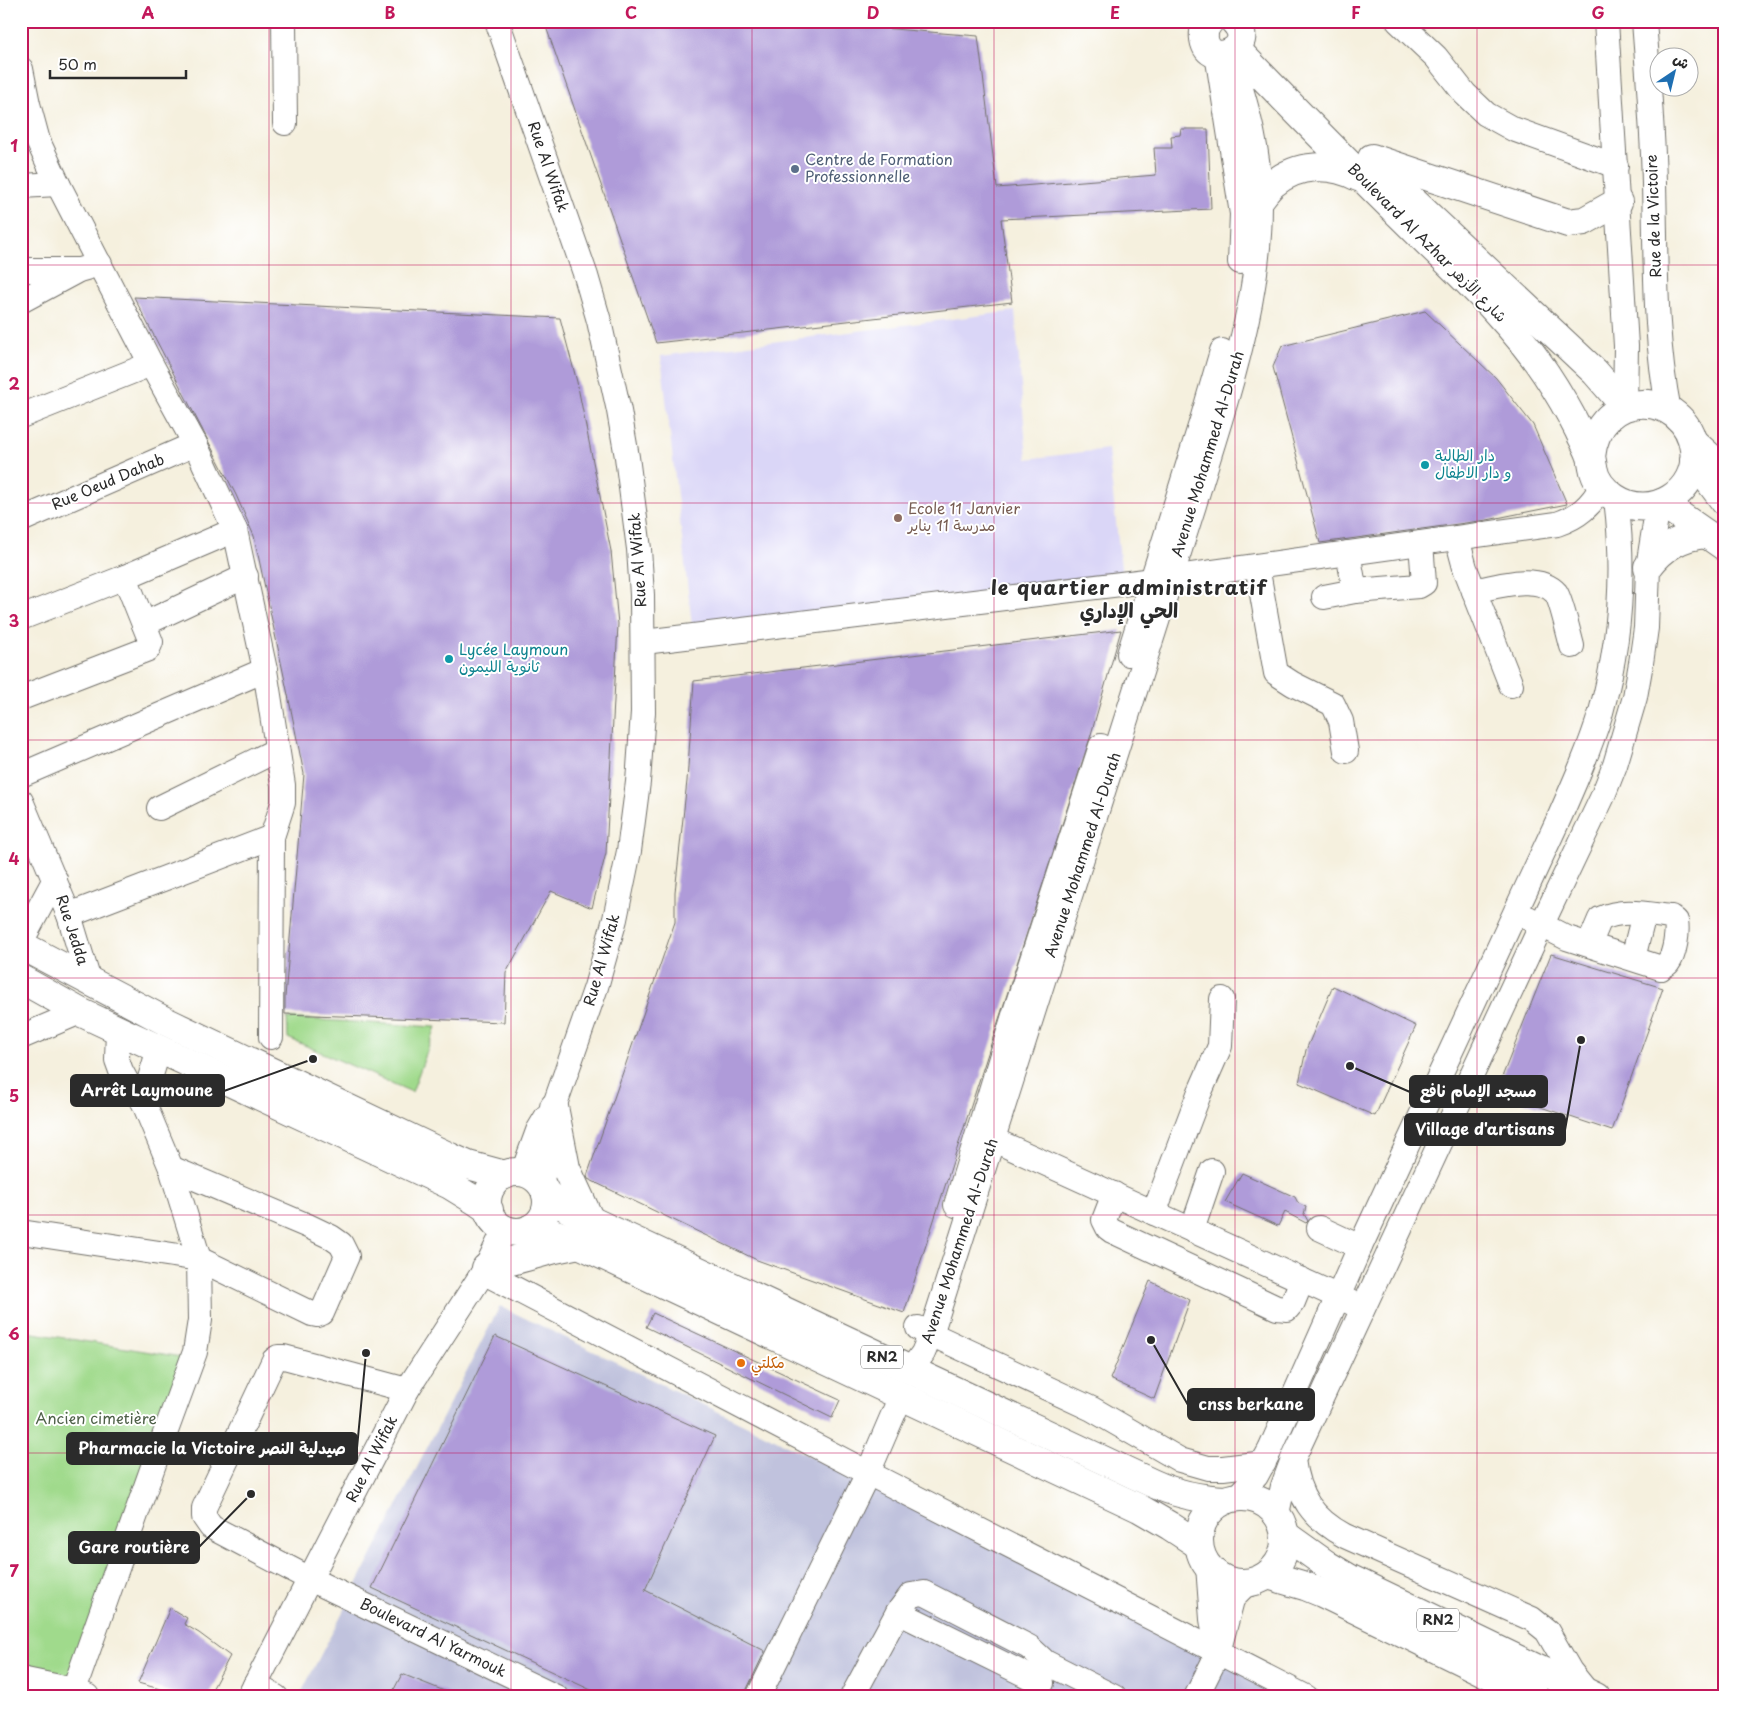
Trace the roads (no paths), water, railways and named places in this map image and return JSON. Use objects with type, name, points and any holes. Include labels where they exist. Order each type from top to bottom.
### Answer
[{"type":"main road","name":"Boulevard Al Azhar شارع الأزهر","points":[[1221,36],[1364,167],[1595,372],[1624,407]]},
{"type":"main road","points":[[1260,198],[1273,184],[1289,174],[1307,168],[1327,166],[1346,171],[1364,167],[1568,223],[1584,221],[1618,202]]},
{"type":"main road","name":"Boulevard Al Azhar شارع الأزهر","points":[[1364,167],[1505,321],[1549,379],[1573,420],[1591,457]]},
{"type":"main road","points":[[1711,456],[1671,499],[1660,504],[1637,507],[1609,493],[1593,467],[1591,457],[1592,444],[1600,427],[1612,414],[1624,407],[1636,404],[1648,404],[1669,411],[1678,418],[1711,456],[1725,502]]},
{"type":"main road","points":[[1660,504],[1715,540]]},
{"type":"main road","points":[[1648,567],[1655,558],[1673,543],[1684,538],[1715,540]]},
{"type":"main road","name":"RN2","points":[[21,944],[167,1022],[450,1157],[468,1165],[528,1181],[567,1208],[585,1232],[901,1396],[1139,1508],[1170,1526],[1203,1556],[1216,1574],[1225,1580],[1236,1583],[1258,1579],[1305,1586],[1535,1697]]},
{"type":"main road","name":"RN2","points":[[21,979],[80,1012],[450,1185],[508,1222],[554,1233],[585,1232],[912,1370],[1170,1490],[1188,1496],[1231,1499],[1248,1497],[1259,1500],[1269,1506],[1281,1524],[1320,1560],[1349,1578],[1592,1694]]},
{"type":"main road","points":[[484,1270],[555,1249],[585,1232],[566,1168],[554,1106]]},
{"type":"main road","points":[[528,1181],[547,1204],[544,1214],[539,1222],[508,1222],[488,1194],[492,1186],[528,1181]]},
{"type":"main road","points":[[1203,1556],[1199,1534],[1202,1523],[1216,1506],[1231,1499]]},
{"type":"main road","points":[[1258,1579],[1276,1567],[1282,1557],[1285,1546],[1281,1524]]},
{"type":"street","points":[[284,21],[285,123]]},
{"type":"street","name":"Rue Al Wifak","points":[[497,21],[586,276],[610,366],[621,420],[634,503],[644,642],[643,712],[638,782],[629,851],[614,920],[596,987],[554,1106],[547,1164],[528,1181]]},
{"type":"street","points":[[1398,21],[1436,58],[1465,94],[1486,114],[1513,128],[1616,166]]},
{"type":"street","points":[[1606,21],[1626,346],[1624,407]]},
{"type":"street","name":"Rue de la Victoire","points":[[1644,21],[1654,171],[1659,342],[1663,381],[1669,411]]},
{"type":"street","name":"Avenue Mohammed Al-Durah","points":[[912,1370],[923,1353],[924,1331],[1161,580],[1223,409],[1243,334],[1255,275],[1260,198],[1259,177],[1250,125],[1221,36]]},
{"type":"street","name":"Avenue Mohammed Al-Durah","points":[[1161,580],[1202,420],[1229,325],[1239,270],[1242,214],[1221,36]]},
{"type":"street","points":[[21,69],[38,141],[58,184],[89,267],[151,364],[195,444],[236,530],[265,670],[283,785],[283,803],[272,837],[271,1037]]},
{"type":"street","points":[[21,186],[58,184]]},
{"type":"street","points":[[21,270],[89,267]]},
{"type":"street","points":[[21,301],[89,267]]},
{"type":"street","points":[[21,416],[151,364]]},
{"type":"street","name":"Rue Oeud Dahab","points":[[21,520],[195,444]]},
{"type":"street","points":[[644,642],[1161,580],[1557,524],[1569,520],[1609,493],[1621,560],[1616,642],[1610,678],[1585,757],[1360,1247],[1264,1464],[1252,1482],[1231,1499]]},
{"type":"street","points":[[1281,1524],[1283,1486],[1293,1459],[1602,798],[1626,731],[1641,663],[1646,628],[1648,567],[1660,504]]},
{"type":"street","points":[[21,618],[236,530]]},
{"type":"street","points":[[1457,538],[1465,568],[1511,686]]},
{"type":"street","points":[[1324,597],[1355,591],[1419,586],[1424,582],[1420,543]]},
{"type":"street","points":[[1348,553],[1355,591]]},
{"type":"street","points":[[1256,566],[1276,673],[1293,684],[1333,704],[1341,721],[1346,751]]},
{"type":"street","points":[[144,624],[246,576]]},
{"type":"street","points":[[21,698],[148,649],[151,642],[125,577]]},
{"type":"street","points":[[1474,591],[1511,584],[1536,582],[1546,586],[1557,594],[1572,646]]},
{"type":"street","points":[[21,775],[265,670]]},
{"type":"street","points":[[159,808],[278,750]]},
{"type":"street","name":"Rue Jedda","points":[[21,801],[69,915],[89,981]]},
{"type":"street","points":[[69,915],[272,837]]},
{"type":"street","points":[[21,944],[55,879]]},
{"type":"street","points":[[1515,912],[1567,938],[1661,968],[1667,964],[1672,953],[1677,928],[1676,921],[1671,917],[1626,912],[1609,914],[1600,918],[1589,944]]},
{"type":"street","points":[[1633,958],[1644,914]]},
{"type":"street","points":[[1154,1213],[1199,1094],[1220,1046],[1222,999]]},
{"type":"street","points":[[21,1037],[80,1012]]},
{"type":"street","points":[[21,1679],[77,1695],[155,1461],[195,1352],[200,1320],[199,1259],[171,1168],[143,1101],[128,1084],[117,1060],[118,1030]]},
{"type":"street","points":[[143,1101],[159,1049]]},
{"type":"street","points":[[986,1137],[1364,1308]]},
{"type":"street","points":[[21,1232],[199,1259],[312,1314],[322,1313],[347,1256],[341,1244],[331,1237],[171,1168]]},
{"type":"street","points":[[1192,1230],[1212,1171]]},
{"type":"street","points":[[1114,1194],[1104,1220],[1108,1228],[1277,1308],[1286,1309],[1290,1306],[1302,1280]]},
{"type":"street","name":"Rue Al Wifak","points":[[252,1691],[407,1390],[484,1270],[508,1222]]},
{"type":"street","points":[[1319,1228],[1360,1247]]},
{"type":"street","points":[[484,1270],[868,1473],[1306,1697]]},
{"type":"street","points":[[924,1331],[1092,1409],[1180,1460],[1208,1468],[1264,1464]]},
{"type":"street","name":"Boulevard Al Yarmouk","points":[[407,1390],[278,1357],[274,1360],[204,1508],[204,1517],[211,1527],[310,1579],[556,1697]]},
{"type":"street","points":[[758,1697],[868,1473],[901,1396]]},
{"type":"street","points":[[1293,1459],[1299,1487],[1313,1512],[1322,1522],[1345,1536],[1532,1619],[1547,1631],[1570,1671],[1592,1694]]},
{"type":"street","points":[[1203,1556],[1218,1653]]},
{"type":"street","points":[[1196,1697],[1218,1653],[1232,1600],[1236,1594],[1258,1579]]},
{"type":"street","points":[[852,1697],[898,1612],[1042,1681],[1114,1697]]},
{"type":"street","points":[[252,1691],[276,1697]]},
{"type":"place","name":"Centre de Formation Professionnelle","points":[[795,169]]},
{"type":"place","name":"دار الطالبة و دار الاطفال","points":[[1425,465]]},
{"type":"place","name":"Ecole 11 Janvier مدرسة 11 يناير","points":[[898,518]]},
{"type":"place","name":"Lycée Laymoun ثانوية الليمون","points":[[449,659]]},
{"type":"place","name":"Village d'artisans","points":[[1581,1040]]},
{"type":"place","name":"Arrêt Laymoune","points":[[313,1059]]},
{"type":"place","name":"مسجد الإمام نافع","points":[[1350,1066]]},
{"type":"place","name":"cnss berkane","points":[[1151,1340]]},
{"type":"place","name":"Pharmacie la Victoire صيدلية النصر","points":[[366,1353]]},
{"type":"place","name":"مكلتي","points":[[741,1363]]},
{"type":"place","name":"Gare routière","points":[[251,1494]]},
{"type":"district","name":"le quartier administratif الحي الإداري","points":[[1129,600]]},
{"type":"park label","name":"Ancien cimetière","points":[[96,1419]]}]
